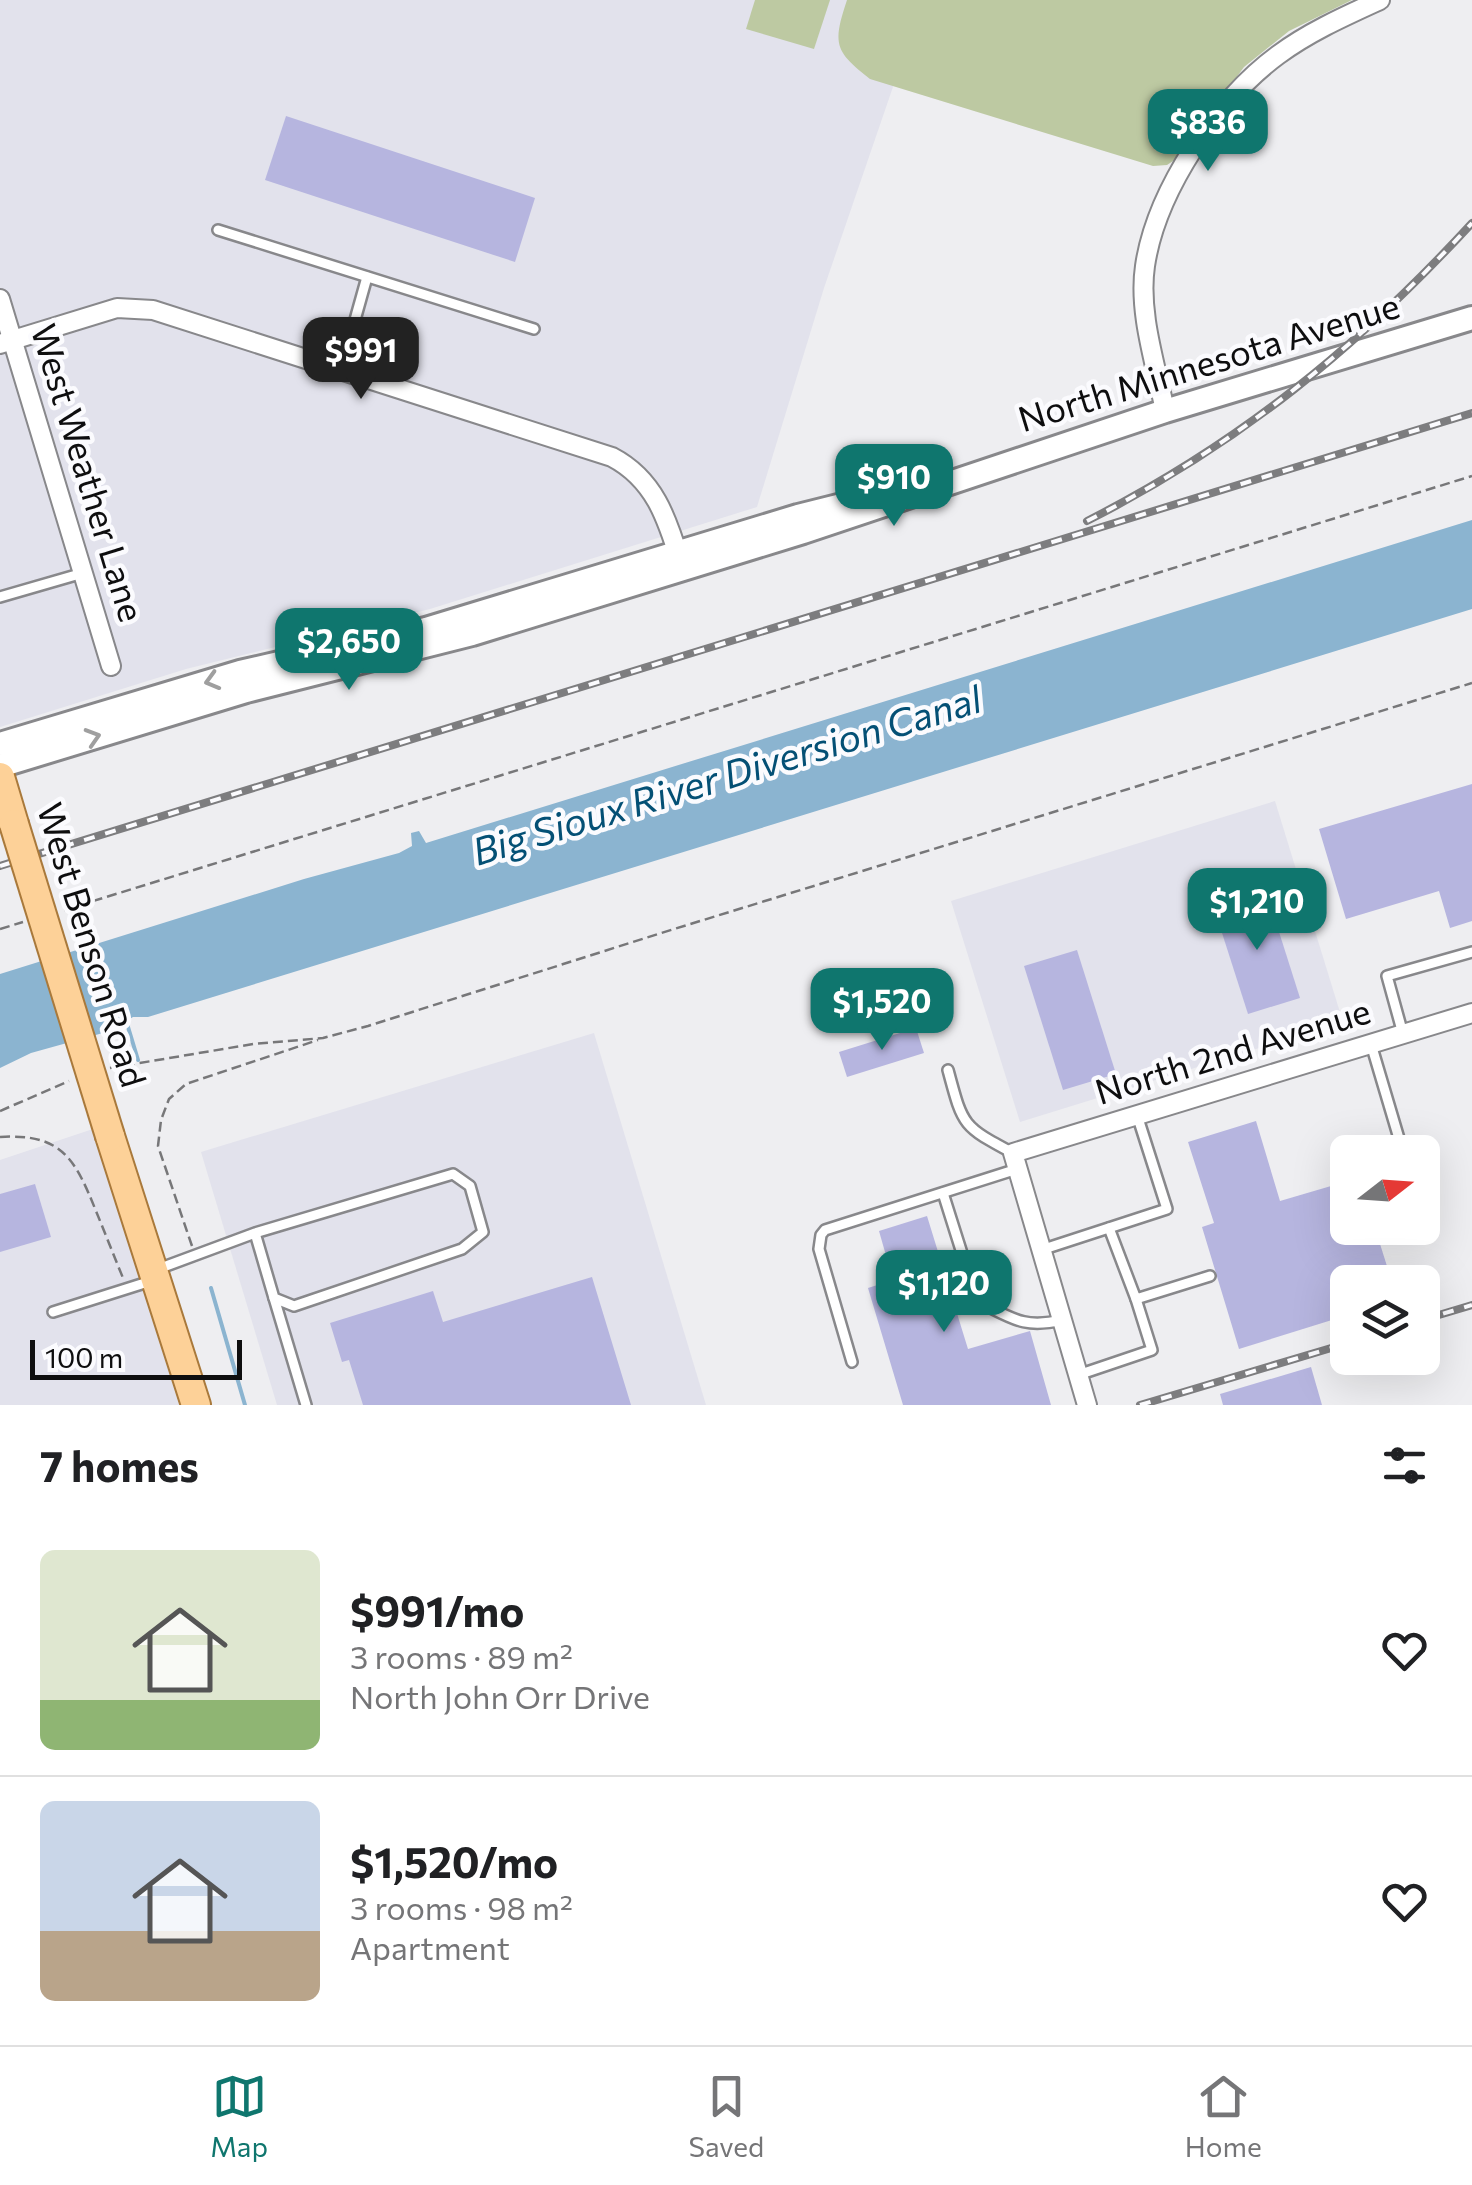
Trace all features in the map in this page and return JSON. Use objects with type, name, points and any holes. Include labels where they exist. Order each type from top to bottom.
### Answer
[{"type":"main road","name":"North Minnesota Avenue","points":[[0,744],[240,672],[426,630],[680,561],[1472,318]]},
{"type":"main road","name":"North Minnesota Avenue","points":[[0,766],[246,690],[431,646],[680,561]]},
{"type":"main road","name":"West Benson Road","points":[[0,776],[196,1405]]},
{"type":"street","points":[[1165,411],[1146,310],[1144,278],[1150,243],[1171,190],[1219,113],[1256,73],[1301,39],[1380,0]]},
{"type":"street","name":"West Weather Lane","points":[[0,299],[6,342],[111,666]]},
{"type":"street","points":[[6,342],[117,308],[140,308],[341,370],[625,464],[656,498],[680,561]]},
{"type":"street","name":"North 2nd Avenue","points":[[1015,1161],[1137,1115],[1472,1013]]},
{"type":"street","points":[[1015,1161],[1087,1405]]},
{"type":"lane","points":[[218,230],[534,329]]},
{"type":"lane","points":[[341,370],[367,277]]},
{"type":"lane","points":[[0,598],[83,573]]},
{"type":"lane","points":[[1403,1034],[1387,976],[1472,952]]},
{"type":"lane","points":[[1370,1044],[1399,1135]]},
{"type":"lane","points":[[948,1070],[968,1128],[1015,1161]]},
{"type":"lane","points":[[1041,1250],[1167,1209],[1137,1115]]},
{"type":"lane","points":[[852,1362],[819,1249],[825,1230],[942,1193],[1015,1161]]},
{"type":"lane","points":[[53,1312],[127,1288],[255,1233],[453,1174],[470,1186],[483,1232],[462,1250],[294,1306],[274,1298]]},
{"type":"lane","points":[[942,1193],[977,1301],[1025,1324],[1036,1326],[1062,1320]]},
{"type":"lane","points":[[1078,1375],[1152,1350],[1109,1228]]},
{"type":"lane","points":[[255,1233],[306,1405]]},
{"type":"lane","points":[[1136,1299],[1210,1276]]},
{"type":"path","points":[[60,911],[1472,476]]},
{"type":"path","points":[[196,1257],[158,1146],[168,1099],[186,1084],[323,1038],[1472,684]]},
{"type":"path","points":[[0,930],[24,922]]},
{"type":"path","points":[[98,1070],[253,1044],[323,1038]]},
{"type":"path","points":[[0,1111],[71,1080]]},
{"type":"path","points":[[0,1137],[43,1140],[78,1167],[127,1288]]},
{"type":"shaded area","points":[[0,0],[962,0],[918,14],[824,288],[757,507],[430,609],[186,669],[0,727]]},
{"type":"shaded area","points":[[1275,801],[1343,1022],[1020,1122],[951,901]]},
{"type":"shaded area","points":[[594,1033],[706,1405],[277,1405],[201,1152]]},
{"type":"shaded area","points":[[93,1129],[179,1405],[0,1405],[0,1160]]},
{"type":"green space","points":[[755,0],[830,0],[814,49],[746,29]]},
{"type":"green space","points":[[847,0],[1352,0],[1289,31],[1244,67],[1176,159],[1167,165],[1153,166],[870,79],[843,54],[840,46],[839,27]]},
{"type":"water","name":"Big Sioux River Diversion Canal","points":[[1472,520],[1472,609],[148,1017],[133,1017],[110,1031],[31,1053],[0,1068],[0,974],[399,853],[412,846],[411,833],[419,831],[426,843]]},
{"type":"building","points":[[286,116],[535,198],[515,262],[265,180]]},
{"type":"building","points":[[1472,784],[1472,921],[1450,928],[1439,891],[1346,919],[1319,829]]},
{"type":"building","points":[[1266,891],[1300,998],[1248,1014],[1214,908]]},
{"type":"building","points":[[1077,950],[1116,1074],[1063,1090],[1024,966]]},
{"type":"building","points":[[916,1028],[924,1053],[847,1077],[839,1052]]},
{"type":"building","points":[[1256,1121],[1280,1201],[1330,1186],[1330,1245],[1380,1245],[1387,1265],[1330,1265],[1330,1321],[1239,1349],[1202,1227],[1214,1223],[1188,1142]]},
{"type":"building","points":[[35,1184],[51,1237],[0,1252],[0,1194]]},
{"type":"building","points":[[927,1216],[968,1349],[1030,1331],[1051,1405],[903,1405],[868,1288],[893,1280],[879,1231]]},
{"type":"building","points":[[592,1277],[631,1405],[363,1405],[349,1360],[342,1362],[330,1323],[433,1291],[443,1322]]},
{"type":"building","points":[[1311,1367],[1322,1405],[1223,1405],[1220,1394]]},
{"type":"waterway","points":[[125,1017],[138,1060]]},
{"type":"waterway","points":[[211,1288],[245,1405]]},
{"type":"railway","points":[[1087,521],[1195,460],[1293,390],[1385,311],[1472,223]]},
{"type":"railway","points":[[0,866],[1472,413]]},
{"type":"railway","points":[[1440,1315],[1472,1305]]},
{"type":"railway","points":[[1140,1405],[1330,1348]]}]
